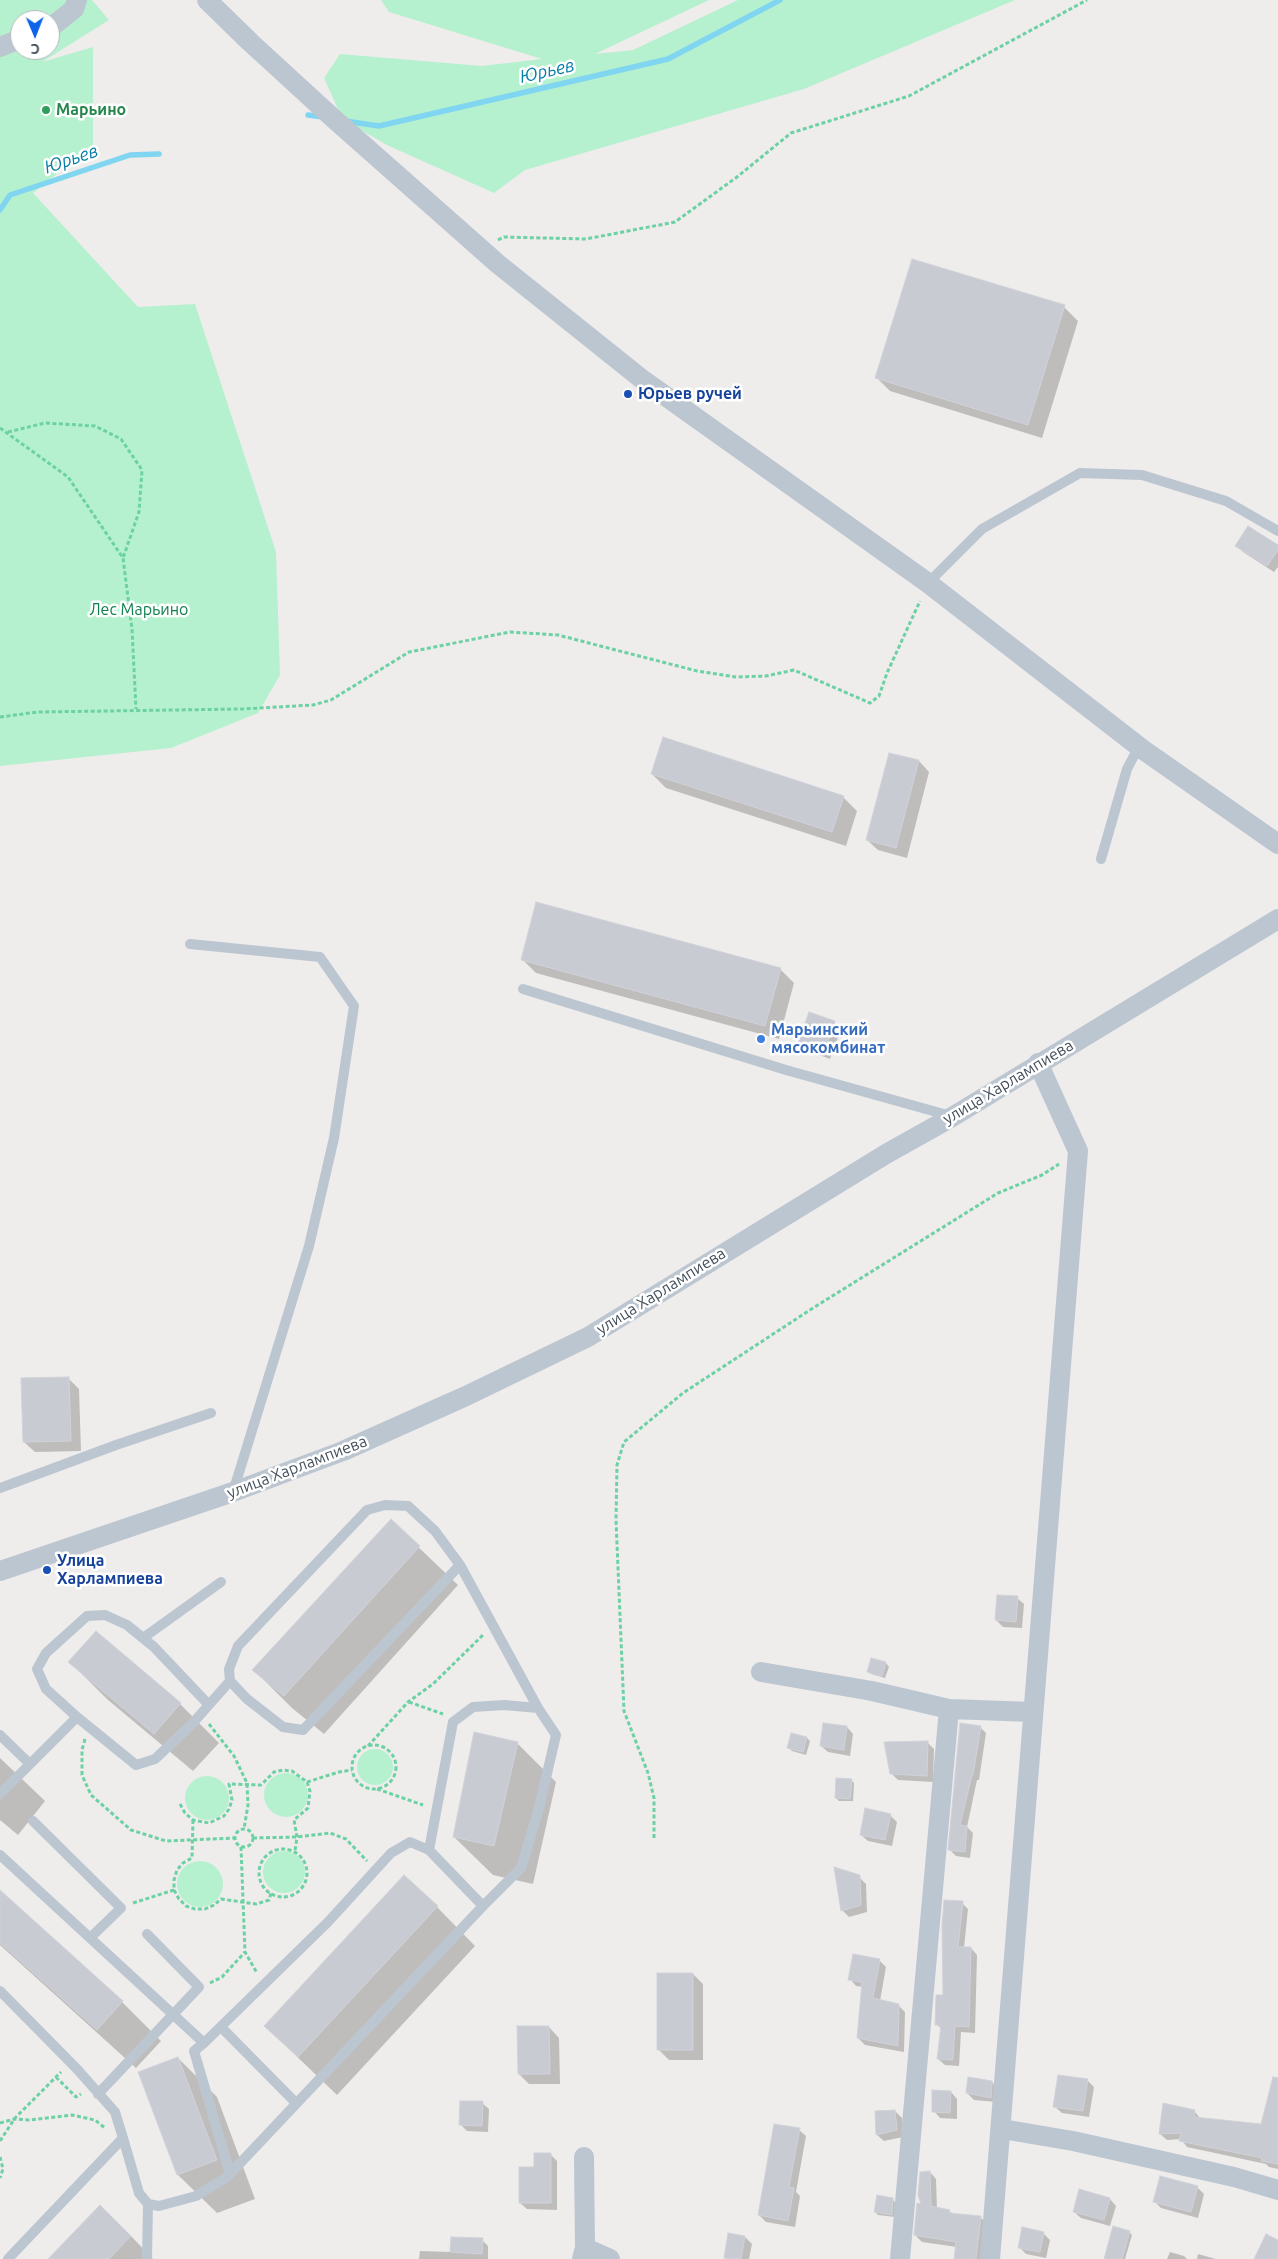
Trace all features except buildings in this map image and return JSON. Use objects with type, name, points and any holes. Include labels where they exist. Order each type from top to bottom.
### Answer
[{"type":"street","points":[[60,21],[74,9],[76,0]]},
{"type":"street","points":[[207,0],[327,113],[482,250],[643,380],[928,583],[1142,749],[1278,844]]},
{"type":"street","name":"улица Харлампиева","points":[[0,1571],[233,1492],[343,1451],[466,1396],[588,1337],[886,1154],[952,1117],[1038,1063],[1278,919]]},
{"type":"street","points":[[990,2259],[1002,2130],[1078,1151],[1038,1063]]},
{"type":"street","points":[[761,1672],[863,1690],[949,1709],[1033,1712]]},
{"type":"street","points":[[900,2259],[949,1709]]},
{"type":"street","points":[[1002,2130],[1073,2141],[1234,2177],[1278,2190]]},
{"type":"street","points":[[584,2157],[583,2254],[610,2259]]},
{"type":"lane","points":[[928,583],[982,529],[1080,473],[1142,475],[1226,501],[1278,531]]},
{"type":"lane","points":[[1101,859],[1127,769],[1136,752],[1142,749]]},
{"type":"lane","points":[[190,944],[320,957],[354,1006],[334,1138],[308,1246],[233,1492]]},
{"type":"lane","points":[[523,989],[786,1070],[952,1117]]},
{"type":"lane","points":[[0,1488],[116,1445],[211,1413]]},
{"type":"lane","points":[[148,2204],[159,2206],[196,2196],[227,2176],[521,1868],[538,1812],[556,1735],[538,1708],[460,1565],[435,1531],[408,1506],[385,1505],[367,1510],[238,1646],[229,1669],[230,1681],[247,1699],[283,1727],[303,1730],[460,1565]]},
{"type":"lane","points":[[143,1638],[221,1582]]},
{"type":"lane","points":[[208,1704],[128,1625],[105,1615],[87,1616],[46,1654],[37,1669],[46,1689],[136,1765],[155,1758],[192,1724],[230,1681]]},
{"type":"lane","points":[[429,1850],[453,1722],[473,1707],[504,1705],[538,1708]]},
{"type":"lane","points":[[0,1794],[77,1717]]},
{"type":"lane","points":[[0,1735],[30,1764]]},
{"type":"lane","points":[[33,1821],[121,1908],[90,1938]]},
{"type":"lane","points":[[227,2176],[229,2170],[194,2051],[328,1922],[391,1853],[410,1842],[429,1850],[483,1906]]},
{"type":"lane","points":[[0,1855],[204,2043]]},
{"type":"lane","points":[[98,2094],[199,1987],[146,1934]]},
{"type":"lane","points":[[0,1991],[70,2062],[115,2112],[139,2193],[148,2204],[147,2259]]},
{"type":"lane","points":[[221,2027],[296,2103]]},
{"type":"lane","points":[[8,2259],[123,2138]]},
{"type":"path","points":[[482,250],[504,237],[586,240],[675,222],[737,177],[791,133],[909,96],[1087,0]]},
{"type":"path","points":[[8,432],[45,423],[95,426],[122,439],[142,470],[138,512],[123,558],[132,629],[136,709]]},
{"type":"path","points":[[0,428],[8,432],[68,478],[123,558]]},
{"type":"path","points":[[0,717],[38,712],[136,709],[242,710],[313,705],[331,700],[409,652],[510,632],[558,635],[697,671],[736,677],[766,676],[794,670],[870,703],[879,696],[887,673],[928,583]]},
{"type":"path","points":[[654,1838],[654,1798],[648,1774],[624,1711],[616,1510],[617,1465],[624,1442],[683,1392],[813,1308],[998,1192],[1042,1174],[1078,1151]]},
{"type":"path","points":[[368,1746],[408,1702],[433,1684],[481,1635],[494,1628]]},
{"type":"path","points":[[408,1702],[447,1715],[453,1722]]},
{"type":"path","points":[[200,1714],[234,1756],[247,1784],[248,1805],[244,1829]]},
{"type":"path","points":[[89,1727],[82,1750],[82,1775],[91,1795],[131,1830],[166,1841],[235,1838]]},
{"type":"path","points":[[377,1788],[385,1786],[393,1778],[396,1768],[394,1758],[388,1750],[378,1745],[368,1746],[358,1751],[353,1760],[352,1770],[356,1780],[364,1787],[377,1788],[406,1800],[437,1807]]},
{"type":"path","points":[[307,1782],[352,1770]]},
{"type":"path","points":[[180,1804],[192,1820],[201,1823],[217,1820],[229,1808],[232,1792],[229,1784],[261,1785],[266,1777],[274,1772],[292,1771],[307,1782],[311,1800],[302,1816],[294,1820],[297,1837],[296,1851]]},
{"type":"path","points":[[192,1820],[192,1858],[183,1863],[177,1870],[174,1880],[174,1890],[186,1906],[195,1909],[205,1909],[214,1906],[222,1899],[243,1904],[256,1904],[269,1900],[271,1893]]},
{"type":"path","points":[[244,1829],[252,1833],[254,1838],[252,1844],[247,1847],[241,1847],[236,1844],[235,1838],[236,1833],[244,1829]]},
{"type":"path","points":[[254,1838],[297,1837],[330,1833],[346,1840],[375,1870]]},
{"type":"path","points":[[241,1847],[245,1952],[264,1984]]},
{"type":"path","points":[[286,1848],[296,1851],[303,1858],[307,1867],[307,1878],[303,1887],[296,1894],[286,1897],[271,1893],[261,1883],[258,1873],[260,1863],[275,1850],[286,1848]]},
{"type":"path","points":[[121,1908],[174,1890]]},
{"type":"path","points":[[199,1987],[222,1977],[245,1952]]},
{"type":"path","points":[[0,2141],[14,2119],[70,2062]]},
{"type":"path","points":[[0,2123],[14,2119],[29,2120],[72,2115],[95,2120],[106,2129],[114,2147]]},
{"type":"path","points":[[0,2157],[3,2169],[0,2178]]},
{"type":"green space","name":"Лес Марьино","points":[[0,0],[92,0],[109,20],[60,51],[60,10],[10,10],[10,60],[45,60],[42,62],[60,60],[60,57],[93,47],[93,145],[33,193],[138,307],[195,304],[276,552],[280,675],[258,713],[171,748],[0,766]]},
{"type":"green space","points":[[381,0],[709,0],[595,54],[633,50],[738,0],[1015,0],[804,89],[525,170],[494,193],[389,146],[343,120],[324,78],[340,54],[482,66],[542,59],[389,12]]},
{"type":"green space","points":[[375,1749],[382,1750],[388,1754],[392,1760],[392,1774],[388,1780],[382,1784],[375,1785],[368,1784],[362,1780],[358,1774],[357,1767],[358,1760],[362,1754],[368,1750]]},
{"type":"green space","points":[[282,1773],[290,1773],[302,1779],[308,1795],[302,1811],[290,1817],[282,1817],[270,1811],[264,1799],[264,1791],[270,1779]]},
{"type":"green space","points":[[207,1776],[219,1780],[225,1786],[229,1798],[225,1810],[219,1816],[207,1820],[195,1816],[189,1810],[185,1798],[189,1786],[195,1780]]},
{"type":"green space","points":[[288,1851],[296,1854],[302,1860],[305,1872],[302,1884],[296,1890],[280,1893],[272,1890],[266,1884],[263,1868],[266,1860],[272,1854]]},
{"type":"green space","points":[[200,1861],[213,1865],[219,1871],[223,1884],[219,1897],[213,1903],[200,1907],[187,1903],[181,1897],[177,1884],[181,1871],[187,1865]]},
{"type":"waterway","name":"Юрьев","points":[[345,121],[379,126],[668,59],[780,0]]},
{"type":"waterway","name":"Юрьев","points":[[308,115],[323,117]]},
{"type":"waterway","name":"Юрьев","points":[[0,210],[10,195],[130,155],[159,154]]},
{"type":"place","name":"Марьино","points":[[46,110]]},
{"type":"place","name":"Юрьев ручей","points":[[628,394]]},
{"type":"place","name":"Марьинский мясокомбинат","points":[[761,1039]]},
{"type":"place","name":"Улица Харлампиева","points":[[47,1570]]}]
